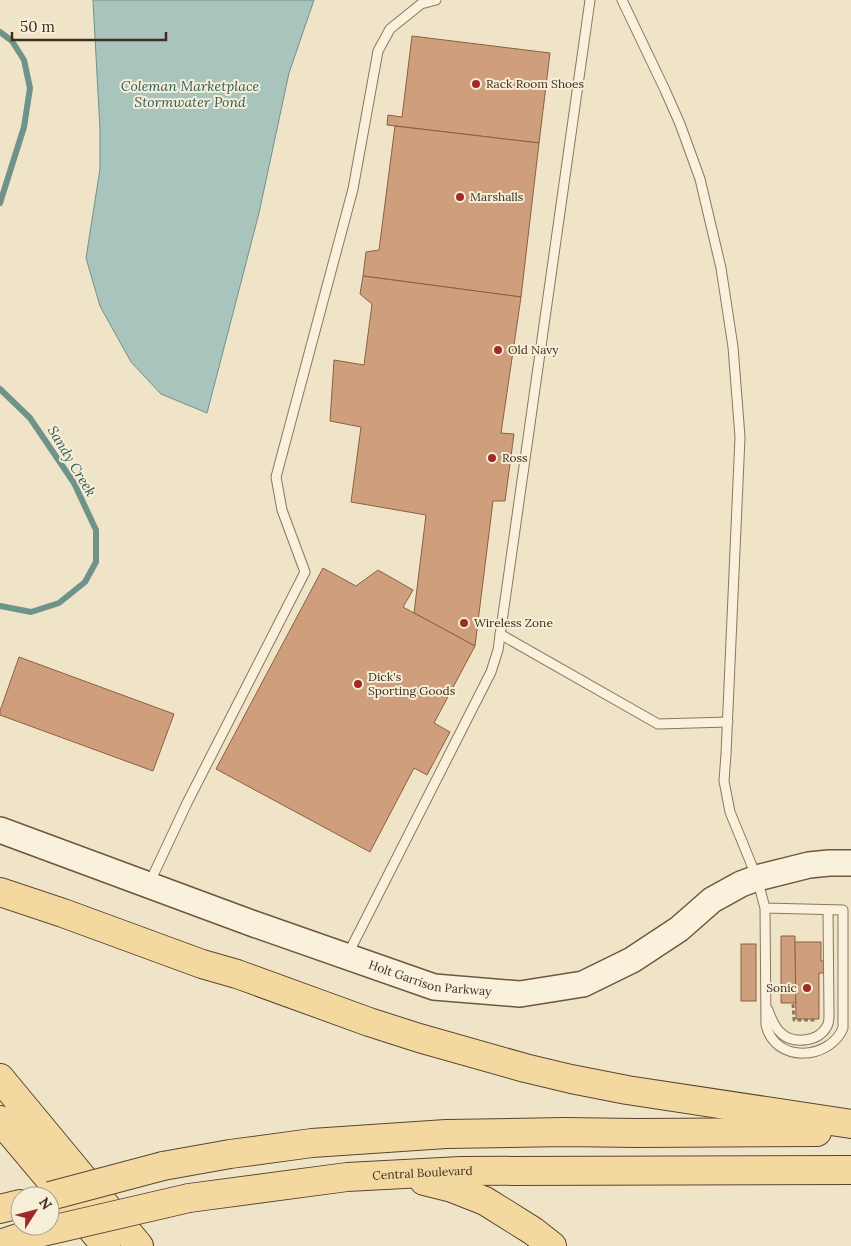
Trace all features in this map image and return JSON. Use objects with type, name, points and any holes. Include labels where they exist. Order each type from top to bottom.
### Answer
[{"type":"main road","points":[[0,892],[369,1022],[525,1068],[627,1090],[851,1124]]},
{"type":"main road","points":[[0,1078],[139,1246]]},
{"type":"main road","points":[[0,1120],[106,1246]]},
{"type":"main road","points":[[60,1193],[164,1166],[312,1142],[446,1134],[851,1132]]},
{"type":"main road","name":"Central Boulevard","points":[[10,1240],[189,1198],[347,1177],[461,1171],[851,1170]]},
{"type":"main road","points":[[375,1176],[414,1179],[452,1188],[485,1201],[533,1230],[552,1246]]},
{"type":"street","name":"Holt Garrison Parkway","points":[[0,830],[434,987],[520,994],[583,984],[632,960],[679,929],[712,900],[741,884],[809,865],[851,863]]},
{"type":"lane","points":[[149,885],[187,802],[305,572],[282,510],[276,477],[353,189],[378,51],[390,29],[421,4],[436,0]]},
{"type":"lane","points":[[347,956],[492,672],[498,650],[590,0]]},
{"type":"lane","points":[[622,0],[680,124],[700,179],[722,268],[733,347],[740,437],[724,781],[730,812],[757,878],[765,908],[766,1025],[774,1042],[788,1052],[799,1053],[821,1049],[833,1043],[840,1034],[844,1024],[843,910],[765,908]]},
{"type":"lane","points":[[500,634],[658,724],[728,722]]},
{"type":"lane","points":[[766,1006],[777,1029],[792,1039],[803,1040],[813,1038],[821,1034],[827,1027],[829,1015],[828,910]]},
{"type":"water","name":"Coleman Marketplace Stormwater Pond","points":[[93,0],[314,0],[289,73],[259,213],[207,413],[161,394],[131,362],[100,306],[86,258],[100,169],[100,130]]},
{"type":"building","name":"Rack Room Shoes","points":[[412,36],[550,53],[539,143],[387,125],[388,115],[402,117]]},
{"type":"building","name":"Marshalls","points":[[395,126],[539,143],[521,297],[363,276],[366,252],[379,250]]},
{"type":"building","points":[[363,276],[521,297],[501,433],[514,434],[505,501],[493,501],[475,646],[414,613],[426,515],[351,502],[361,427],[330,421],[334,360],[364,365],[372,304],[360,294]]},
{"type":"building","name":"Dick's Sporting Goods","points":[[323,568],[356,586],[378,570],[413,590],[403,607],[475,646],[434,723],[450,732],[427,775],[414,768],[370,852],[216,769]]},
{"type":"building","points":[[19,657],[174,714],[153,771],[0,715]]},
{"type":"building","points":[[781,936],[795,936],[796,1003],[781,1003]]},
{"type":"building","name":"Sonic","points":[[795,942],[821,942],[821,961],[828,961],[828,973],[819,973],[819,1019],[796,1019]]},
{"type":"building","points":[[741,944],[756,944],[756,1001],[741,1001]]},
{"type":"waterway","name":"Sandy Creek","points":[[0,32],[12,41],[24,60],[30,88],[24,127],[0,203]]},
{"type":"waterway","name":"Sandy Creek","points":[[0,389],[30,418],[74,483],[96,530],[96,562],[85,582],[59,603],[31,612],[0,606]]},
{"type":"place","name":"Rack Room Shoes","points":[[476,84]]},
{"type":"place","name":"Marshalls","points":[[460,197]]},
{"type":"place","name":"Old Navy","points":[[498,350]]},
{"type":"place","name":"Ross","points":[[492,458]]},
{"type":"place","name":"Wireless Zone","points":[[464,623]]},
{"type":"place","name":"Dick's Sporting Goods","points":[[358,684]]},
{"type":"place","name":"Sonic","points":[[807,988]]}]
